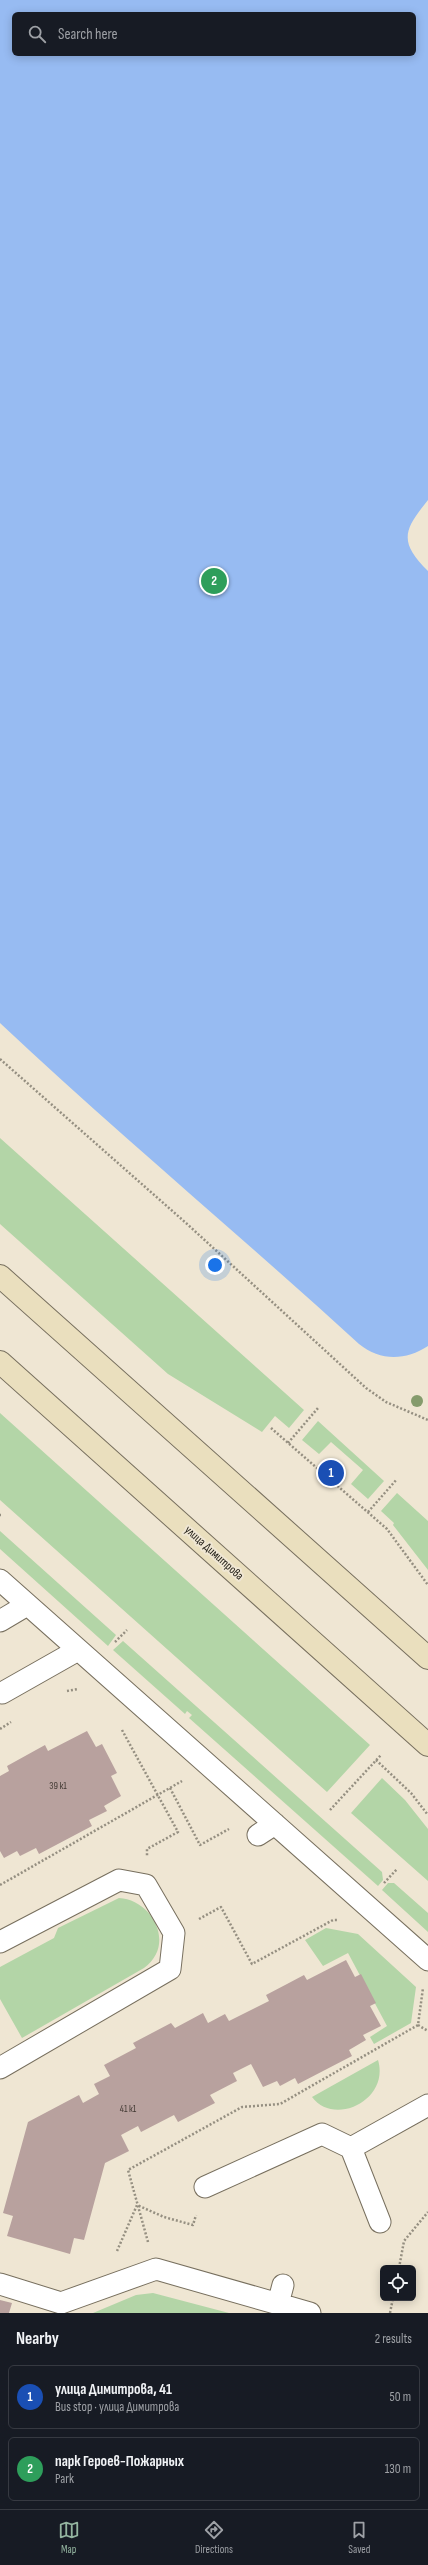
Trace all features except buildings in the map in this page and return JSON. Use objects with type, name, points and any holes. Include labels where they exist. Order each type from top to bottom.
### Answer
[{"type":"street","points":[[0,1276],[428,1658]]},
{"type":"street","name":"улица Димитрова","points":[[0,1362],[428,1745]]},
{"type":"lane","points":[[0,1580],[208,1766],[264,1824],[366,1904],[428,1960]]},
{"type":"lane","points":[[0,1621],[27,1605]]},
{"type":"lane","points":[[2,1693],[78,1650]]},
{"type":"lane","points":[[0,1942],[119,1880],[146,1885],[174,1933],[170,1969],[0,2068]]},
{"type":"lane","points":[[350,2148],[428,2105]]},
{"type":"lane","points":[[205,2188],[322,2134],[350,2148],[380,2222]]},
{"type":"lane","points":[[0,2284],[61,2303],[156,2269],[281,2294],[310,2313]]},
{"type":"path","points":[[0,1059],[186,1223],[366,1388],[386,1402],[428,1420]]},
{"type":"path","points":[[288,1442],[318,1408]]},
{"type":"path","points":[[271,1428],[387,1529],[428,1585]]},
{"type":"path","points":[[368,1512],[397,1478]]},
{"type":"path","points":[[64,1692],[84,1688]]},
{"type":"path","points":[[0,1728],[13,1721]]},
{"type":"path","points":[[121,1728],[178,1832],[175,1834]]},
{"type":"path","points":[[330,1810],[380,1754]]},
{"type":"path","points":[[376,1760],[411,1793],[428,1815]]},
{"type":"path","points":[[0,1885],[158,1796],[208,1766]]},
{"type":"path","points":[[170,1788],[200,1845],[264,1824]]},
{"type":"path","points":[[216,1909],[221,1907],[252,1964],[333,1920],[351,1920],[366,1904]]},
{"type":"path","points":[[418,2025],[424,1986]]},
{"type":"path","points":[[418,2025],[428,2031]]},
{"type":"path","points":[[156,2269],[136,2205],[128,2170],[242,2107],[280,2104],[418,2025]]},
{"type":"path","points":[[136,2205],[164,2217],[193,2225]]},
{"type":"path","points":[[115,2254],[136,2205]]},
{"type":"path","points":[[400,2265],[404,2241],[428,2212]]},
{"type":"path","points":[[390,2313],[392,2301]]},
{"type":"green space","points":[[0,1138],[304,1410],[289,1428],[275,1416],[262,1432],[168,1374],[0,1224]]},
{"type":"green space","points":[[0,1413],[370,1745],[327,1792],[0,1500]]},
{"type":"green space","points":[[318,1421],[384,1481],[368,1499],[351,1484],[363,1470],[331,1442],[319,1454],[302,1440]]},
{"type":"green space","points":[[397,1493],[428,1521],[428,1570],[393,1525],[394,1523],[381,1511]]},
{"type":"green space","points":[[0,1531],[116,1635],[108,1646],[0,1549]]},
{"type":"green space","points":[[123,1641],[382,1872],[383,1880],[378,1886],[189,1718],[192,1715],[187,1711],[185,1714],[113,1650]]},
{"type":"green space","points":[[382,1778],[405,1800],[428,1829],[428,1881],[351,1813]]},
{"type":"green space","points":[[388,1883],[394,1883],[428,1913],[428,1932],[382,1890]]},
{"type":"green space","points":[[119,1898],[131,1901],[142,1907],[150,1915],[156,1925],[159,1936],[158,1948],[154,1958],[144,1968],[22,2038],[0,1999],[0,1967],[54,1938],[58,1928]]},
{"type":"green space","points":[[326,1928],[358,1934],[416,1987],[411,2023],[374,2044],[370,2037],[387,2026],[348,1953],[323,1966],[305,1940]]},
{"type":"green space","points":[[378,2060],[380,2074],[376,2087],[368,2097],[358,2105],[346,2109],[333,2110],[322,2106],[312,2097]]},
{"type":"green space","points":[[153,2293],[229,2313],[93,2313],[136,2295]]},
{"type":"water","points":[[0,0],[428,0],[428,500],[420,510],[410,528],[408,543],[418,561],[428,571],[428,1346],[410,1354],[393,1357],[375,1354],[367,1350],[44,1064],[0,1023]]},
{"type":"place","name":"парк Героев-Пожарных","points":[[214,581]]},
{"type":"place","name":"улица Димитрова, 41","points":[[331,1473]]}]
